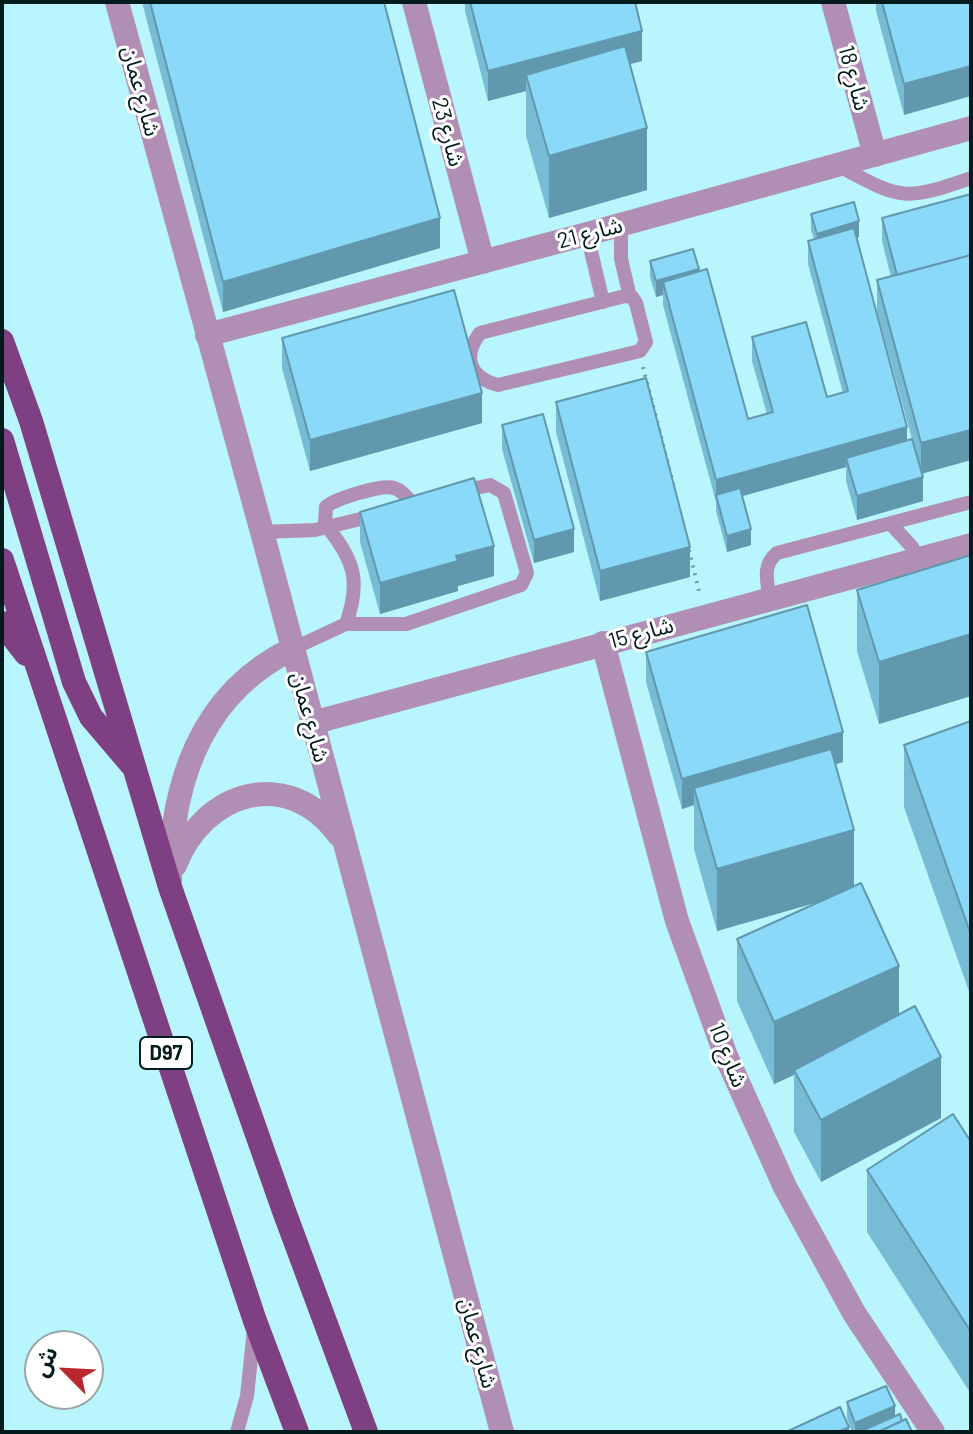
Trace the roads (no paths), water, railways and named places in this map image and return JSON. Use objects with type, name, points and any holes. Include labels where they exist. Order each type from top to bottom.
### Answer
[{"type":"main road","name":"D97","points":[[2,341],[31,421],[170,887],[366,1432]]},
{"type":"main road","points":[[2,440],[74,682],[91,717],[135,769]]},
{"type":"main road","name":"D97","points":[[2,560],[255,1321],[297,1432]]},
{"type":"main road","points":[[2,623],[39,672]]},
{"type":"street","name":"شارع عمان","points":[[117,2],[502,1432]]},
{"type":"street","name":"شارع 23","points":[[414,2],[483,262]]},
{"type":"street","name":"شارع 18","points":[[833,2],[875,155]]},
{"type":"street","name":"شارع 21","points":[[207,335],[971,128]]},
{"type":"street","name":"شارع 15","points":[[312,723],[971,545]]},
{"type":"street","name":"شارع 10","points":[[603,643],[677,921],[726,1056],[785,1187],[854,1313],[933,1432]]},
{"type":"street","points":[[170,887],[176,804],[194,752],[207,727],[241,685],[261,666],[292,649]]},
{"type":"street","points":[[170,887],[173,869],[189,836],[212,813],[238,798],[253,794],[289,797],[321,814],[342,838]]},
{"type":"lane","points":[[837,165],[877,186],[901,194],[927,193],[971,178]]},
{"type":"lane","points":[[621,225],[621,259],[646,342],[642,349],[498,385],[484,381],[474,371],[470,358],[472,344],[480,333],[630,297]]},
{"type":"lane","points":[[587,234],[603,302]]},
{"type":"lane","points":[[262,532],[328,528],[484,486],[495,487],[504,493],[526,568],[521,585],[406,624],[346,624],[292,649]]},
{"type":"lane","points":[[346,624],[353,604],[353,573],[342,544],[323,518],[329,503],[393,488],[414,505]]},
{"type":"lane","points":[[770,599],[766,567],[770,558],[777,553],[971,502]]},
{"type":"lane","points":[[891,524],[912,547],[918,559]]},
{"type":"lane","points":[[237,1432],[247,1396],[255,1321]]}]
